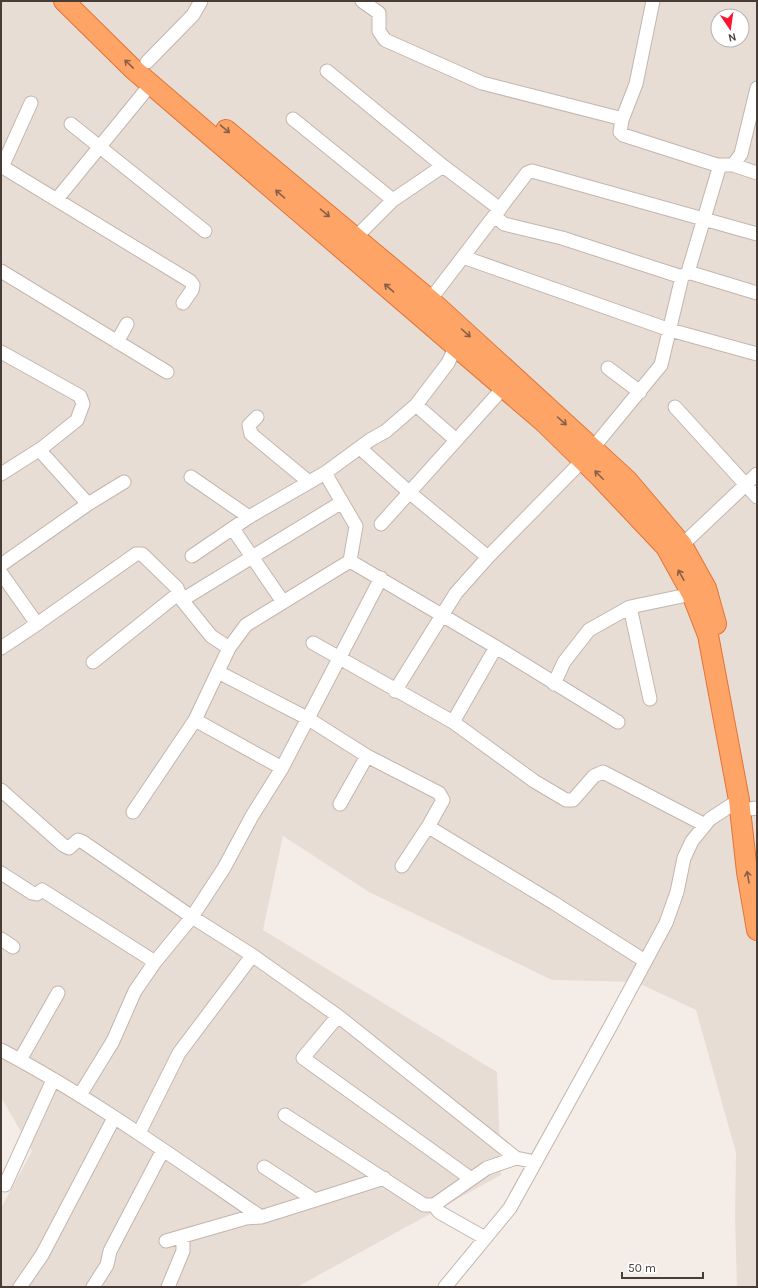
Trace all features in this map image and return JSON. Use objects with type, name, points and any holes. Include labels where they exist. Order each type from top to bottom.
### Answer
[{"type":"highway","points":[[64,1],[151,84],[445,325],[588,454],[666,547],[692,594],[708,635],[757,849]]},
{"type":"highway","points":[[81,1],[147,62],[430,300],[456,346],[545,423],[627,480],[682,545],[706,588],[723,645],[748,806],[747,872],[757,930]]},
{"type":"street","points":[[147,62],[193,15],[201,1]]},
{"type":"street","points":[[362,1],[379,13],[379,31],[385,40],[482,83],[547,98],[622,120]]},
{"type":"street","points":[[654,1],[636,84],[622,120],[620,132],[623,135],[720,166],[734,165],[757,173]]},
{"type":"street","points":[[327,71],[498,212],[504,224],[562,238],[685,274],[757,293]]},
{"type":"street","points":[[57,199],[151,84]]},
{"type":"street","points":[[734,165],[741,154],[757,88]]},
{"type":"street","points":[[31,103],[2,166],[190,282],[193,285],[192,290],[183,303]]},
{"type":"street","points":[[293,119],[393,200]]},
{"type":"street","points":[[71,124],[205,231]]},
{"type":"street","points":[[355,238],[393,200],[443,166]]},
{"type":"street","points":[[396,691],[456,593],[488,557],[588,454],[662,365],[685,274],[704,221],[720,166]]},
{"type":"street","points":[[430,300],[527,173],[532,171],[704,221],[757,234]]},
{"type":"street","points":[[463,257],[670,330],[757,354]]},
{"type":"street","points":[[1,271],[167,372]]},
{"type":"street","points":[[117,342],[127,324]]},
{"type":"street","points":[[192,556],[249,517],[325,473],[386,431],[416,405],[448,362],[456,346]]},
{"type":"street","points":[[1,352],[80,396],[83,404],[77,420],[42,448],[1,474]]},
{"type":"street","points":[[608,368],[640,392]]},
{"type":"street","points":[[381,524],[504,387]]},
{"type":"street","points":[[416,405],[456,440]]},
{"type":"street","points":[[675,407],[757,497]]},
{"type":"street","points":[[257,418],[249,425],[251,434],[309,482]]},
{"type":"street","points":[[42,448],[42,454],[88,504]]},
{"type":"street","points":[[360,448],[410,493],[488,557]]},
{"type":"street","points":[[133,812],[195,720],[229,648],[246,625],[350,561],[356,526],[325,473]]},
{"type":"street","points":[[682,545],[757,474]]},
{"type":"street","points":[[191,476],[249,517]]},
{"type":"street","points":[[1,564],[88,504],[124,482]]},
{"type":"street","points":[[93,662],[180,596],[342,502]]},
{"type":"street","points":[[233,528],[283,602]]},
{"type":"street","points":[[1,648],[136,554],[142,554],[176,588],[180,596],[211,636],[229,648]]},
{"type":"street","points":[[350,561],[496,646],[554,684],[618,722]]},
{"type":"street","points":[[1,573],[37,624]]},
{"type":"street","points":[[80,1095],[113,1041],[134,991],[155,962],[192,917],[224,868],[252,816],[282,768],[381,578]]},
{"type":"street","points":[[554,684],[564,662],[589,630],[630,607],[692,594]]},
{"type":"street","points":[[630,607],[650,699]]},
{"type":"street","points":[[314,643],[339,659],[452,722],[534,781],[566,800],[574,800],[594,776],[603,772],[706,825]]},
{"type":"street","points":[[452,722],[496,646]]},
{"type":"street","points":[[218,672],[307,718],[367,756],[439,793],[443,800],[429,826],[402,866]]},
{"type":"street","points":[[195,720],[282,768]]},
{"type":"street","points":[[340,804],[367,756]]},
{"type":"street","points":[[1,790],[63,845],[69,848],[78,840],[83,842],[338,1016],[516,1158],[535,1162]]},
{"type":"street","points":[[445,1287],[510,1208],[666,923],[676,892],[684,858],[692,841],[723,809],[748,806]]},
{"type":"street","points":[[429,826],[645,961]]},
{"type":"street","points":[[1,873],[32,894],[37,894],[42,890],[155,962]]},
{"type":"street","points":[[1,939],[13,947]]},
{"type":"street","points":[[139,1133],[179,1053],[252,956]]},
{"type":"street","points":[[20,1060],[58,993]]},
{"type":"street","points":[[338,1016],[303,1058],[470,1178]]},
{"type":"street","points":[[1,1050],[80,1095],[139,1133],[261,1217]]},
{"type":"street","points":[[5,1185],[53,1080]]},
{"type":"street","points":[[285,1115],[424,1205],[434,1206],[470,1178],[487,1168],[516,1158]]},
{"type":"street","points":[[20,1287],[42,1255],[114,1118]]},
{"type":"street","points":[[93,1287],[107,1265],[110,1251],[163,1150]]},
{"type":"street","points":[[264,1167],[310,1197],[312,1201]]},
{"type":"street","points":[[166,1241],[246,1218],[261,1217],[384,1178]]},
{"type":"street","points":[[434,1206],[439,1212],[485,1238]]},
{"type":"street","points":[[168,1287],[183,1251],[183,1237]]},
{"type":"shaded area","points":[[1,1],[757,1],[757,1287],[737,1287],[735,1218],[736,1153],[696,1010],[636,982],[552,980],[369,892],[283,836],[263,930],[497,1072],[501,1175],[297,1287],[1,1287],[1,1208],[32,1151],[1,1097]]}]
